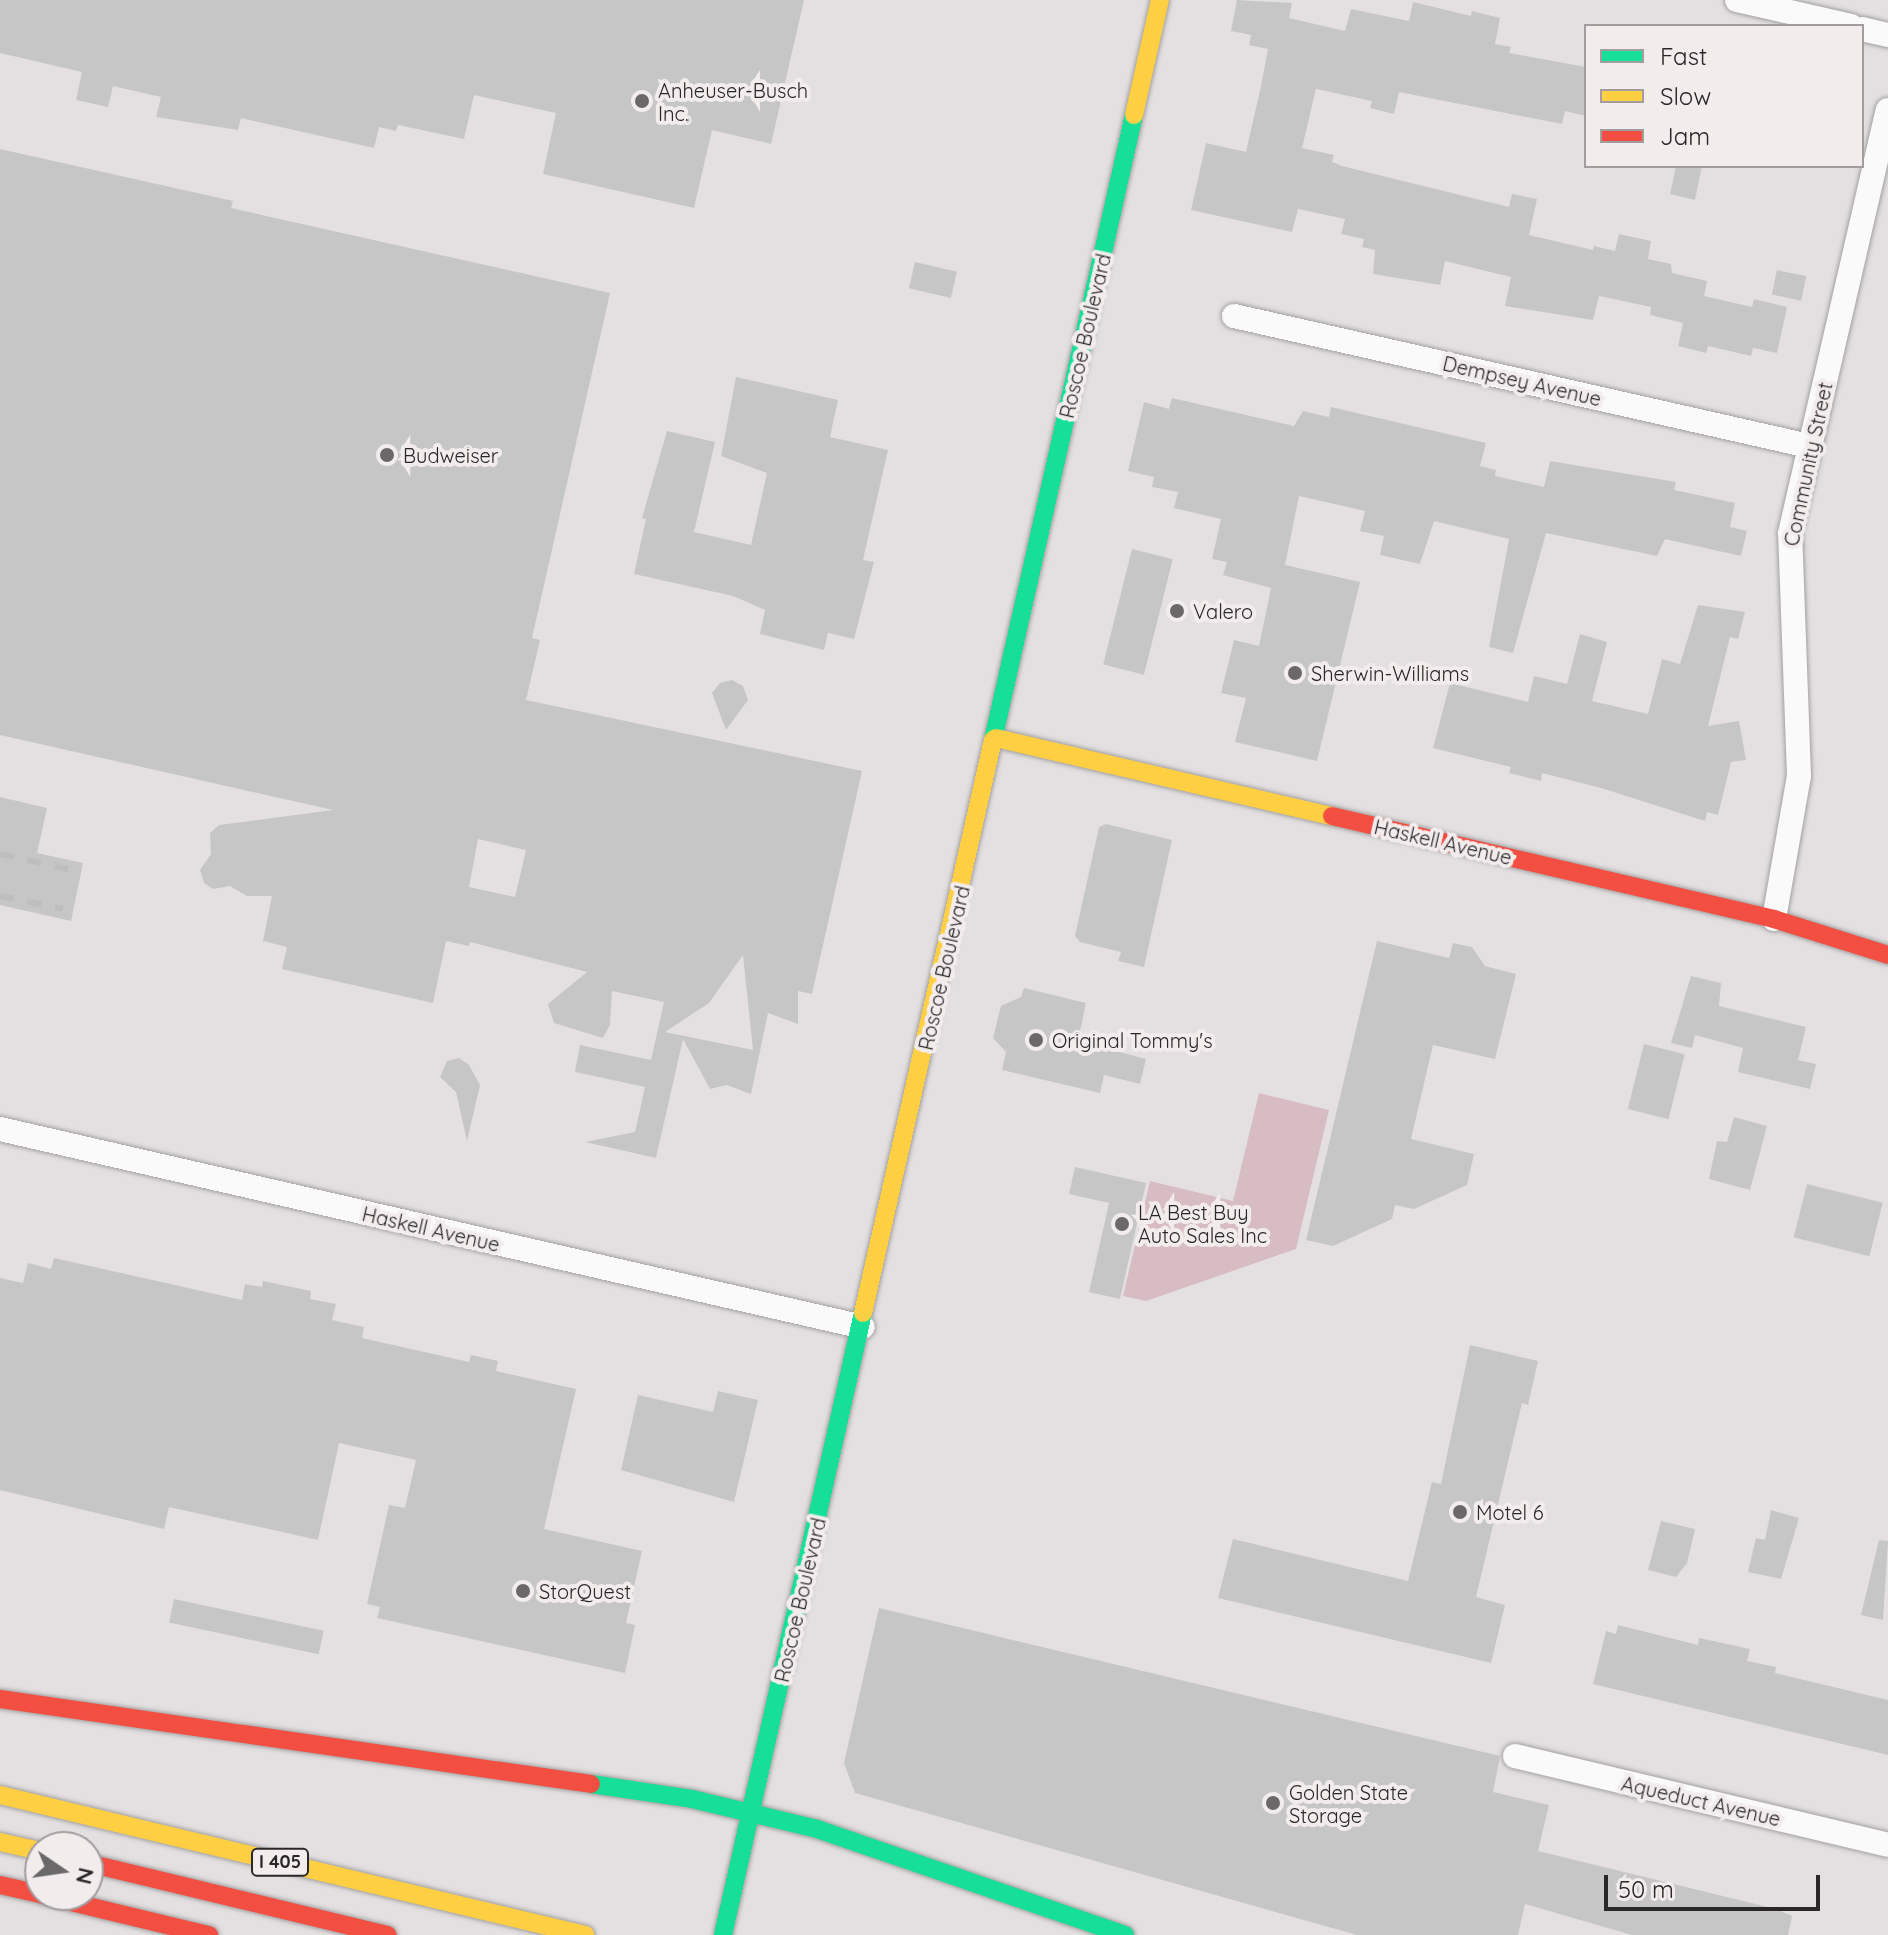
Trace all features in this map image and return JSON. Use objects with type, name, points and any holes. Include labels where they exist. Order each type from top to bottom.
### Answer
[{"type":"main road","name":"Roscoe Boulevard","points":[[723,1935],[863,1327],[1160,0]]},
{"type":"main road","name":"Haskell Avenue","points":[[996,738],[1774,919],[1888,955]]},
{"type":"main road","points":[[0,1699],[676,1797],[817,1829],[1125,1935]]},
{"type":"main road","name":"I 405","points":[[0,1795],[585,1935]]},
{"type":"main road","points":[[0,1826],[24,1832]]},
{"type":"main road","points":[[0,1842],[24,1847]]},
{"type":"main road","points":[[104,1851],[409,1924]]},
{"type":"main road","points":[[104,1867],[387,1935]]},
{"type":"main road","points":[[0,1885],[24,1891]]},
{"type":"main road","points":[[104,1910],[209,1935]]},
{"type":"street","points":[[1737,0],[1842,24]]},
{"type":"street","points":[[1864,29],[1888,35]]},
{"type":"street","name":"Community Street","points":[[1774,919],[1799,776],[1788,564],[1809,446],[1888,110]]},
{"type":"street","name":"Dempsey Avenue","points":[[1234,316],[1809,446]]},
{"type":"street","name":"Haskell Avenue","points":[[0,1129],[863,1327]]},
{"type":"street","name":"Aqueduct Avenue","points":[[1515,1756],[1888,1845]]},
{"type":"shaded area","points":[[1259,1093],[1329,1110],[1296,1249],[1146,1301],[1123,1296],[1150,1181],[1233,1201]]},
{"type":"building","name":"Anheuser-Busch Inc.","points":[[0,0],[804,0],[771,144],[712,130],[694,208],[543,174],[556,113],[474,95],[464,139],[398,125],[396,131],[379,127],[374,148],[241,118],[238,130],[156,117],[161,97],[113,86],[108,107],[76,100],[82,72],[0,53]]},
{"type":"building","points":[[1237,0],[1292,3],[1289,18],[1345,31],[1351,9],[1409,21],[1413,2],[1471,16],[1472,11],[1500,18],[1495,44],[1511,47],[1509,53],[1584,67],[1584,116],[1565,111],[1562,124],[1399,92],[1394,114],[1370,108],[1372,101],[1316,89],[1302,148],[1334,155],[1332,162],[1342,166],[1509,207],[1512,194],[1537,199],[1529,235],[1593,250],[1594,246],[1615,251],[1619,234],[1651,241],[1648,259],[1671,264],[1672,273],[1707,281],[1704,296],[1752,307],[1754,299],[1787,307],[1777,353],[1753,348],[1751,356],[1708,346],[1706,353],[1678,346],[1683,323],[1650,315],[1651,307],[1599,296],[1593,320],[1505,306],[1511,277],[1445,261],[1440,285],[1373,274],[1375,250],[1362,247],[1364,239],[1341,234],[1345,219],[1298,209],[1292,232],[1191,210],[1206,143],[1246,152],[1261,86],[1268,49],[1249,45],[1251,35],[1231,31]]},
{"type":"building","points":[[0,149],[233,201],[231,208],[610,293],[532,638],[540,640],[526,700],[862,771],[812,994],[798,991],[798,1024],[768,1013],[751,1094],[727,1085],[710,1089],[683,1039],[656,1158],[585,1142],[635,1132],[645,1087],[575,1072],[580,1045],[651,1060],[664,1002],[612,991],[610,1025],[603,1038],[554,1023],[548,1004],[587,972],[470,942],[469,946],[446,941],[433,1003],[282,969],[287,947],[263,941],[272,896],[247,896],[230,886],[213,889],[204,883],[200,870],[211,854],[210,833],[219,825],[333,810],[0,735]],"holes":[[[478,839],[526,850],[515,897],[469,887]],[[743,955],[753,1050],[665,1032],[709,1003]]]},
{"type":"building","points":[[1676,168],[1702,168],[1695,200],[1670,194]]},
{"type":"building","points":[[915,262],[957,272],[951,298],[909,288]]},
{"type":"building","points":[[1777,270],[1806,276],[1801,301],[1772,294]]},
{"type":"building","points":[[736,377],[838,400],[830,437],[888,450],[863,560],[874,562],[854,639],[828,633],[824,650],[760,634],[765,610],[733,596],[634,574],[646,519],[642,518],[667,431],[715,442],[694,532],[751,545],[767,473],[721,456]]},
{"type":"building","points":[[1172,398],[1294,426],[1303,411],[1329,417],[1331,407],[1486,443],[1480,466],[1496,470],[1495,476],[1544,487],[1550,461],[1676,482],[1674,490],[1735,503],[1730,527],[1747,531],[1741,556],[1665,539],[1657,556],[1546,533],[1513,653],[1489,647],[1509,539],[1434,521],[1420,564],[1380,555],[1384,536],[1360,531],[1365,511],[1299,496],[1285,565],[1360,582],[1317,761],[1235,742],[1246,698],[1221,693],[1234,640],[1259,646],[1271,588],[1223,575],[1227,562],[1212,559],[1221,519],[1174,508],[1178,492],[1152,487],[1154,477],[1128,471],[1144,402],[1169,409]]},
{"type":"building","name":"Valero","points":[[1132,549],[1173,559],[1144,675],[1103,664]]},
{"type":"building","points":[[1698,605],[1745,612],[1738,639],[1730,637],[1708,726],[1739,721],[1746,760],[1731,762],[1718,815],[1707,812],[1705,821],[1601,788],[1542,773],[1541,781],[1509,773],[1511,767],[1433,748],[1450,683],[1528,702],[1534,676],[1567,684],[1580,634],[1607,642],[1592,701],[1648,714],[1662,659],[1680,664]]},
{"type":"building","points":[[732,680],[743,686],[748,700],[726,730],[712,693],[720,683]]},
{"type":"building","points":[[0,797],[47,808],[37,853],[83,863],[71,921],[0,905]]},
{"type":"building","points":[[1106,824],[1172,840],[1144,967],[1118,961],[1121,952],[1080,942],[1075,936],[1099,827]]},
{"type":"building","points":[[1377,941],[1449,958],[1453,943],[1472,947],[1485,966],[1516,974],[1495,1059],[1433,1045],[1411,1139],[1474,1154],[1467,1185],[1414,1209],[1395,1205],[1392,1219],[1333,1246],[1306,1240]]},
{"type":"building","points":[[1691,976],[1721,983],[1719,1006],[1806,1027],[1798,1060],[1816,1064],[1810,1089],[1738,1072],[1743,1048],[1695,1035],[1692,1048],[1671,1043]]},
{"type":"building","name":"Original Tommy's","points":[[1024,988],[1086,1003],[1078,1041],[1146,1059],[1140,1084],[1104,1075],[1100,1093],[1002,1070],[1006,1052],[993,1038],[1001,1006],[1021,997]]},
{"type":"building","points":[[1644,1044],[1685,1054],[1669,1119],[1628,1109]]},
{"type":"building","points":[[459,1058],[469,1065],[480,1085],[467,1141],[456,1092],[440,1077],[447,1061]]},
{"type":"building","points":[[1734,1117],[1767,1126],[1750,1190],[1709,1179],[1717,1141],[1727,1142]]},
{"type":"building","name":"LA Best Buy Auto Sales Inc","points":[[1075,1167],[1146,1183],[1120,1299],[1089,1292],[1109,1203],[1069,1194]]},
{"type":"building","points":[[1807,1184],[1883,1203],[1869,1256],[1794,1237]]},
{"type":"building","points":[[54,1258],[242,1300],[245,1284],[262,1287],[263,1281],[311,1291],[310,1299],[336,1304],[332,1320],[364,1327],[362,1338],[469,1362],[471,1355],[498,1361],[496,1371],[576,1389],[544,1529],[642,1551],[626,1623],[635,1625],[625,1673],[377,1618],[380,1607],[367,1604],[389,1505],[405,1508],[416,1460],[339,1443],[318,1540],[169,1507],[164,1529],[0,1490],[0,1278],[23,1283],[28,1263],[51,1269]]},
{"type":"building","name":"Motel 6","points":[[1470,1345],[1538,1361],[1528,1405],[1522,1403],[1476,1597],[1505,1605],[1491,1663],[1218,1598],[1233,1539],[1408,1581],[1432,1482],[1441,1484]]},
{"type":"building","points":[[718,1391],[758,1400],[734,1502],[621,1470],[638,1395],[713,1412]]},
{"type":"building","points":[[1771,1510],[1799,1518],[1781,1579],[1748,1572],[1756,1538],[1765,1540]]},
{"type":"building","points":[[1661,1521],[1695,1529],[1687,1563],[1676,1577],[1648,1570]]},
{"type":"building","points":[[1879,1540],[1888,1541],[1883,1620],[1861,1615]]},
{"type":"building","points":[[174,1599],[324,1631],[319,1654],[169,1622]]},
{"type":"building","points":[[879,1608],[1500,1756],[1493,1792],[1549,1805],[1538,1851],[1776,1909],[1792,1916],[1788,1935],[1632,1935],[1525,1904],[1518,1935],[1357,1935],[855,1793],[844,1763]]},
{"type":"building","points":[[1618,1625],[1698,1645],[1699,1638],[1750,1649],[1747,1661],[1776,1667],[1775,1673],[1888,1700],[1888,1755],[1593,1684],[1606,1631],[1616,1634]]},
{"type":"railway","points":[[0,854],[72,870]]},
{"type":"railway","points":[[0,896],[63,909]]},
{"type":"traffic: fast","points":[[993,740],[1134,115]]},
{"type":"traffic: fast","points":[[723,1935],[863,1313]]},
{"type":"traffic: fast","points":[[591,1784],[692,1799],[817,1829],[1125,1935]]},
{"type":"traffic: slow","points":[[1134,115],[1160,0]]},
{"type":"traffic: slow","points":[[996,738],[1332,816]]},
{"type":"traffic: slow","points":[[863,1313],[993,740]]},
{"type":"traffic: slow","points":[[0,1795],[585,1935]]},
{"type":"traffic: slow","points":[[0,1842],[24,1847]]},
{"type":"traffic: jam","points":[[1332,816],[1774,919],[1888,955]]},
{"type":"traffic: jam","points":[[0,1699],[591,1784]]},
{"type":"traffic: jam","points":[[104,1867],[387,1935]]},
{"type":"traffic: jam","points":[[0,1885],[24,1890]]},
{"type":"traffic: jam","points":[[104,1910],[209,1935]]},
{"type":"place","name":"Anheuser-Busch Inc.","points":[[642,101]]},
{"type":"place","name":"Budweiser","points":[[387,455]]},
{"type":"place","name":"Valero","points":[[1177,611]]},
{"type":"place","name":"Sherwin-Williams","points":[[1295,673]]},
{"type":"place","name":"Original Tommy's","points":[[1036,1040]]},
{"type":"place","name":"LA Best Buy Auto Sales Inc","points":[[1122,1224]]},
{"type":"place","name":"Motel 6","points":[[1460,1512]]},
{"type":"place","name":"StorQuest","points":[[523,1591]]},
{"type":"place","name":"Golden State Storage","points":[[1273,1803]]}]
